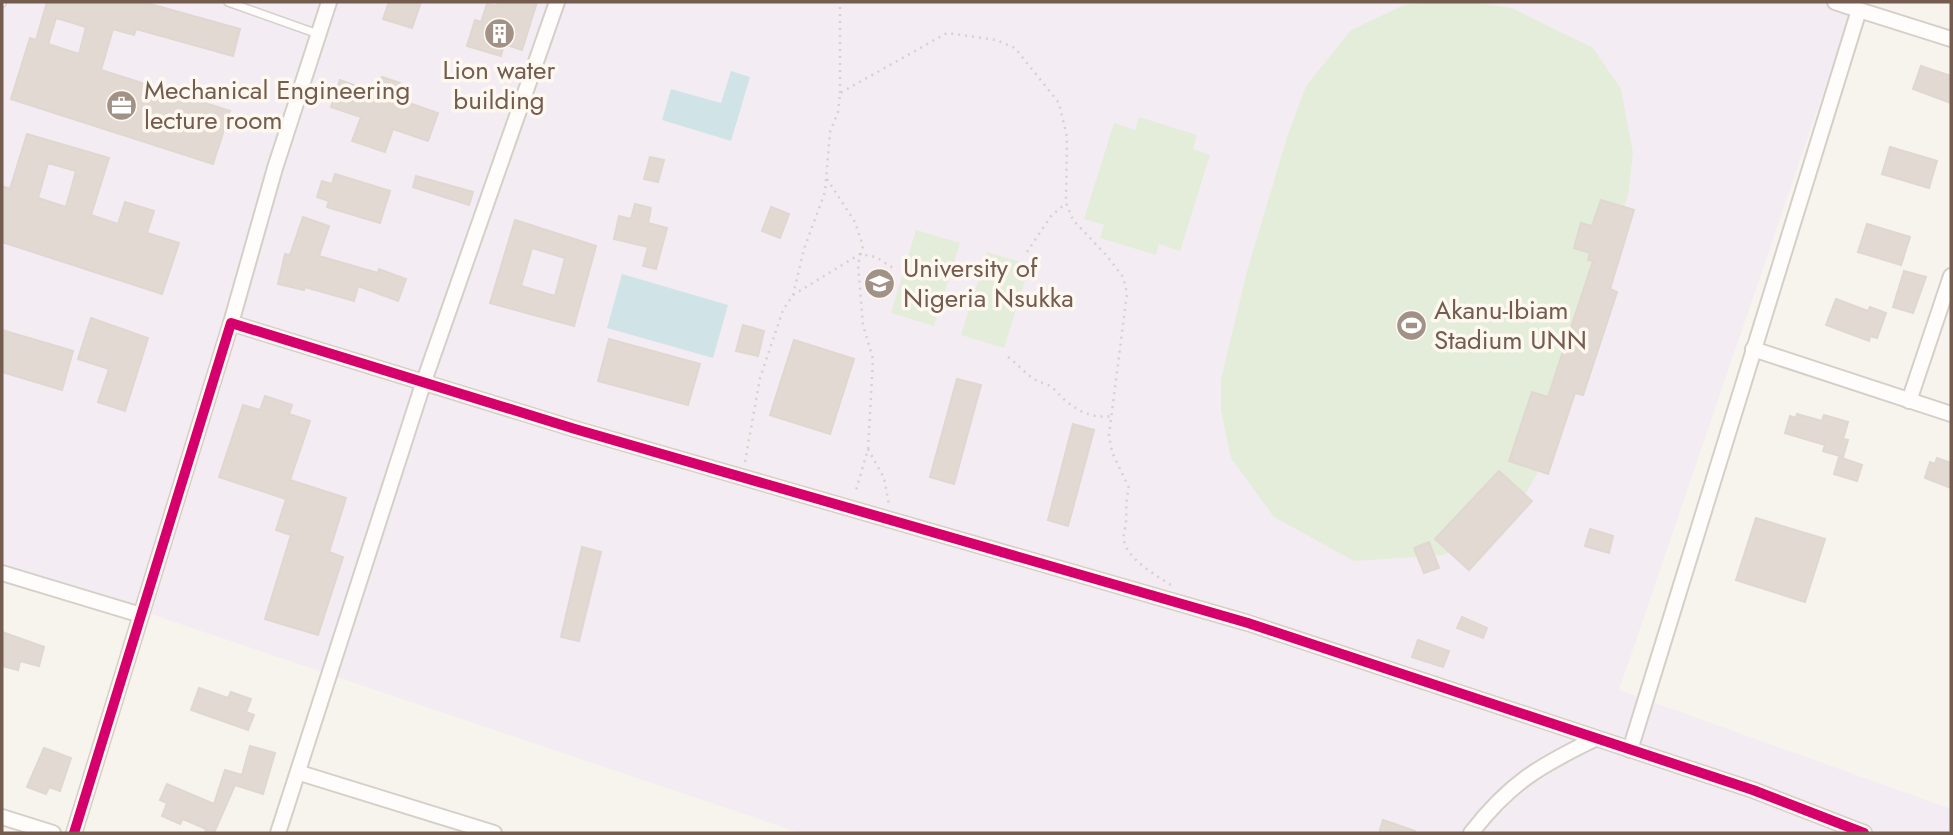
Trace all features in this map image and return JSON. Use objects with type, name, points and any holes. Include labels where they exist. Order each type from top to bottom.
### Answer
[{"type":"street","points":[[74,833],[231,323],[275,168],[329,2]]},
{"type":"street","points":[[278,833],[300,773],[423,384],[556,2]]},
{"type":"street","points":[[1835,2],[1951,39]]},
{"type":"street","points":[[1630,750],[1859,10]]},
{"type":"street","points":[[1909,401],[1951,276]]},
{"type":"street","points":[[231,323],[423,384],[1248,623],[1754,790],[1864,833]]},
{"type":"street","points":[[1752,349],[1951,414]]},
{"type":"street","points":[[2,573],[141,615]]},
{"type":"street","points":[[1471,833],[1505,792],[1542,764],[1595,739]]},
{"type":"street","points":[[300,773],[452,827],[494,833]]},
{"type":"street","points":[[2,817],[52,833]]},
{"type":"lane","points":[[228,2],[318,34]]},
{"type":"path","points":[[747,478],[744,459],[750,443],[760,378],[783,310],[793,295],[826,178],[830,132],[838,112],[840,93],[840,2]]},
{"type":"path","points":[[840,93],[947,33],[996,40],[1015,48],[1059,103],[1066,127],[1066,203],[1082,233],[1107,256],[1123,277],[1127,293],[1109,435],[1112,452],[1129,488],[1125,502],[1127,519],[1124,539],[1128,548],[1144,565],[1180,591]]},
{"type":"path","points":[[826,178],[855,222],[863,246],[858,264],[863,325],[873,359],[869,449],[852,508]]},
{"type":"path","points":[[1027,252],[1051,216],[1066,203]]},
{"type":"path","points":[[793,295],[860,254],[876,257],[893,268]]},
{"type":"path","points":[[1008,357],[1036,381],[1053,388],[1059,398],[1082,412],[1100,418],[1112,416]]},
{"type":"path","points":[[869,449],[884,478],[891,519]]},
{"type":"shaded area","name":"University of Nigeria Nsukka","points":[[2,2],[1854,2],[1619,690],[1951,809],[1951,833],[800,833],[2,564]]},
{"type":"shaded area","points":[[731,71],[750,77],[731,141],[662,120],[671,89],[721,103]]},
{"type":"shaded area","points":[[622,274],[728,305],[713,358],[607,328]]},
{"type":"green space","name":"Akanu-Ibiam Stadium UNN","points":[[1470,2],[1512,8],[1593,48],[1621,89],[1633,153],[1628,195],[1549,453],[1514,514],[1444,555],[1354,561],[1274,517],[1231,458],[1221,411],[1221,379],[1247,271],[1288,134],[1306,86],[1351,30],[1404,5]]},
{"type":"green space","points":[[1139,117],[1197,135],[1193,149],[1210,155],[1180,251],[1159,244],[1156,255],[1100,238],[1104,225],[1084,219],[1114,123],[1135,130]]},
{"type":"green space","points":[[916,230],[960,243],[934,326],[891,313]]},
{"type":"green space","points":[[987,252],[1030,265],[1004,348],[961,335]]},
{"type":"building","name":"Mechanical Engineering lecture room","points":[[47,2],[143,2],[240,29],[233,56],[136,29],[134,35],[113,29],[101,70],[230,111],[213,164],[11,99],[30,38],[36,40]],"holes":[[[56,18],[86,27],[79,54],[48,44]]]},
{"type":"building","points":[[389,2],[421,2],[412,28],[383,19]]},
{"type":"building","name":"Lion water building","points":[[497,2],[537,2],[522,50],[504,44],[501,56],[467,46],[475,20],[481,22],[487,4],[496,6]]},
{"type":"building","points":[[1921,66],[1951,76],[1951,103],[1913,89]]},
{"type":"building","points":[[382,77],[400,83],[395,98],[438,113],[428,141],[393,129],[385,152],[352,141],[361,117],[331,107],[340,80],[376,93]]},
{"type":"building","points":[[27,134],[109,158],[91,215],[118,224],[125,202],[154,211],[147,233],[179,243],[162,294],[2,242],[2,186],[10,189]],"holes":[[[48,163],[76,171],[66,207],[38,198]]]},
{"type":"building","points":[[1890,147],[1937,161],[1929,188],[1882,174]]},
{"type":"building","points":[[650,157],[664,160],[658,182],[644,179]]},
{"type":"building","points":[[335,174],[390,191],[380,223],[327,207],[329,201],[317,197],[322,181],[332,184]]},
{"type":"building","points":[[416,176],[473,192],[469,205],[413,187]]},
{"type":"building","points":[[1601,200],[1634,210],[1610,289],[1617,292],[1583,395],[1575,393],[1548,474],[1509,461],[1532,392],[1548,397],[1593,261],[1588,260],[1590,253],[1574,248],[1581,223],[1592,226]]},
{"type":"building","points":[[635,204],[651,208],[648,223],[667,228],[656,269],[643,266],[648,247],[614,239],[619,216],[631,219]]},
{"type":"building","points":[[771,207],[789,214],[780,238],[762,231]]},
{"type":"building","points":[[303,217],[329,226],[319,256],[378,273],[379,269],[406,279],[398,301],[358,286],[354,301],[305,287],[304,290],[278,284],[285,254],[290,255]]},
{"type":"building","points":[[515,220],[596,246],[574,326],[490,303]],"holes":[[[532,248],[565,258],[555,296],[521,286]]]},
{"type":"building","points":[[1867,224],[1910,237],[1901,265],[1858,252]]},
{"type":"building","points":[[1904,271],[1926,277],[1913,313],[1893,307]]},
{"type":"building","points":[[1836,299],[1868,311],[1870,307],[1886,313],[1877,338],[1870,336],[1869,341],[1826,325]]},
{"type":"building","points":[[91,318],[148,338],[125,411],[98,402],[109,369],[78,359]]},
{"type":"building","points":[[743,325],[764,331],[758,356],[736,351]]},
{"type":"building","points":[[2,330],[73,351],[62,390],[2,372]]},
{"type":"building","points":[[609,339],[700,364],[688,405],[598,381]]},
{"type":"building","points":[[794,340],[854,359],[830,434],[770,415]]},
{"type":"building","points":[[957,379],[981,385],[954,484],[930,477]]},
{"type":"building","points":[[265,396],[292,405],[289,414],[310,421],[290,480],[346,498],[329,552],[343,557],[318,635],[265,619],[291,535],[276,530],[286,499],[219,477],[243,405],[260,410]]},
{"type":"building","points":[[1797,414],[1822,421],[1824,415],[1848,422],[1843,439],[1848,440],[1843,457],[1823,451],[1825,445],[1785,433],[1790,416],[1796,418]]},
{"type":"building","points":[[1073,424],[1094,430],[1068,526],[1048,520]]},
{"type":"building","points":[[1839,457],[1862,465],[1857,481],[1834,474]]},
{"type":"building","points":[[1937,458],[1951,463],[1951,488],[1925,478],[1930,462],[1935,464]]},
{"type":"building","points":[[1499,471],[1532,501],[1469,570],[1435,539]]},
{"type":"building","points":[[1756,518],[1825,539],[1805,602],[1736,580]]},
{"type":"building","points":[[1590,529],[1613,536],[1609,553],[1585,546]]},
{"type":"building","points":[[1429,542],[1439,568],[1424,573],[1414,548]]},
{"type":"building","points":[[582,547],[601,552],[579,641],[561,637]]},
{"type":"building","points":[[1462,617],[1487,628],[1483,638],[1457,628]]},
{"type":"building","points":[[2,632],[44,647],[39,666],[20,661],[18,670],[2,666]]},
{"type":"building","points":[[1418,640],[1449,651],[1443,667],[1412,657]]},
{"type":"building","points":[[199,688],[228,698],[231,692],[251,699],[246,712],[254,715],[248,730],[191,710]]},
{"type":"building","points":[[250,746],[275,753],[263,794],[235,785],[214,833],[205,833],[206,829],[183,819],[180,824],[162,816],[167,803],[160,800],[167,784],[214,804],[225,770],[242,775]]},
{"type":"building","points":[[44,748],[71,758],[60,791],[49,787],[46,794],[27,787]]},
{"type":"building","points":[[1383,820],[1415,831],[1415,833],[1379,833]]},
{"type":"cycle path","points":[[74,833],[231,323],[575,429],[1248,623],[1753,790],[1864,833]]},
{"type":"place","name":"Lion water building","points":[[499,34]]},
{"type":"place","name":"Mechanical Engineering lecture room","points":[[121,105]]},
{"type":"place","name":"University of Nigeria Nsukka","points":[[880,283]]},
{"type":"place","name":"Akanu-Ibiam Stadium UNN","points":[[1411,325]]}]
